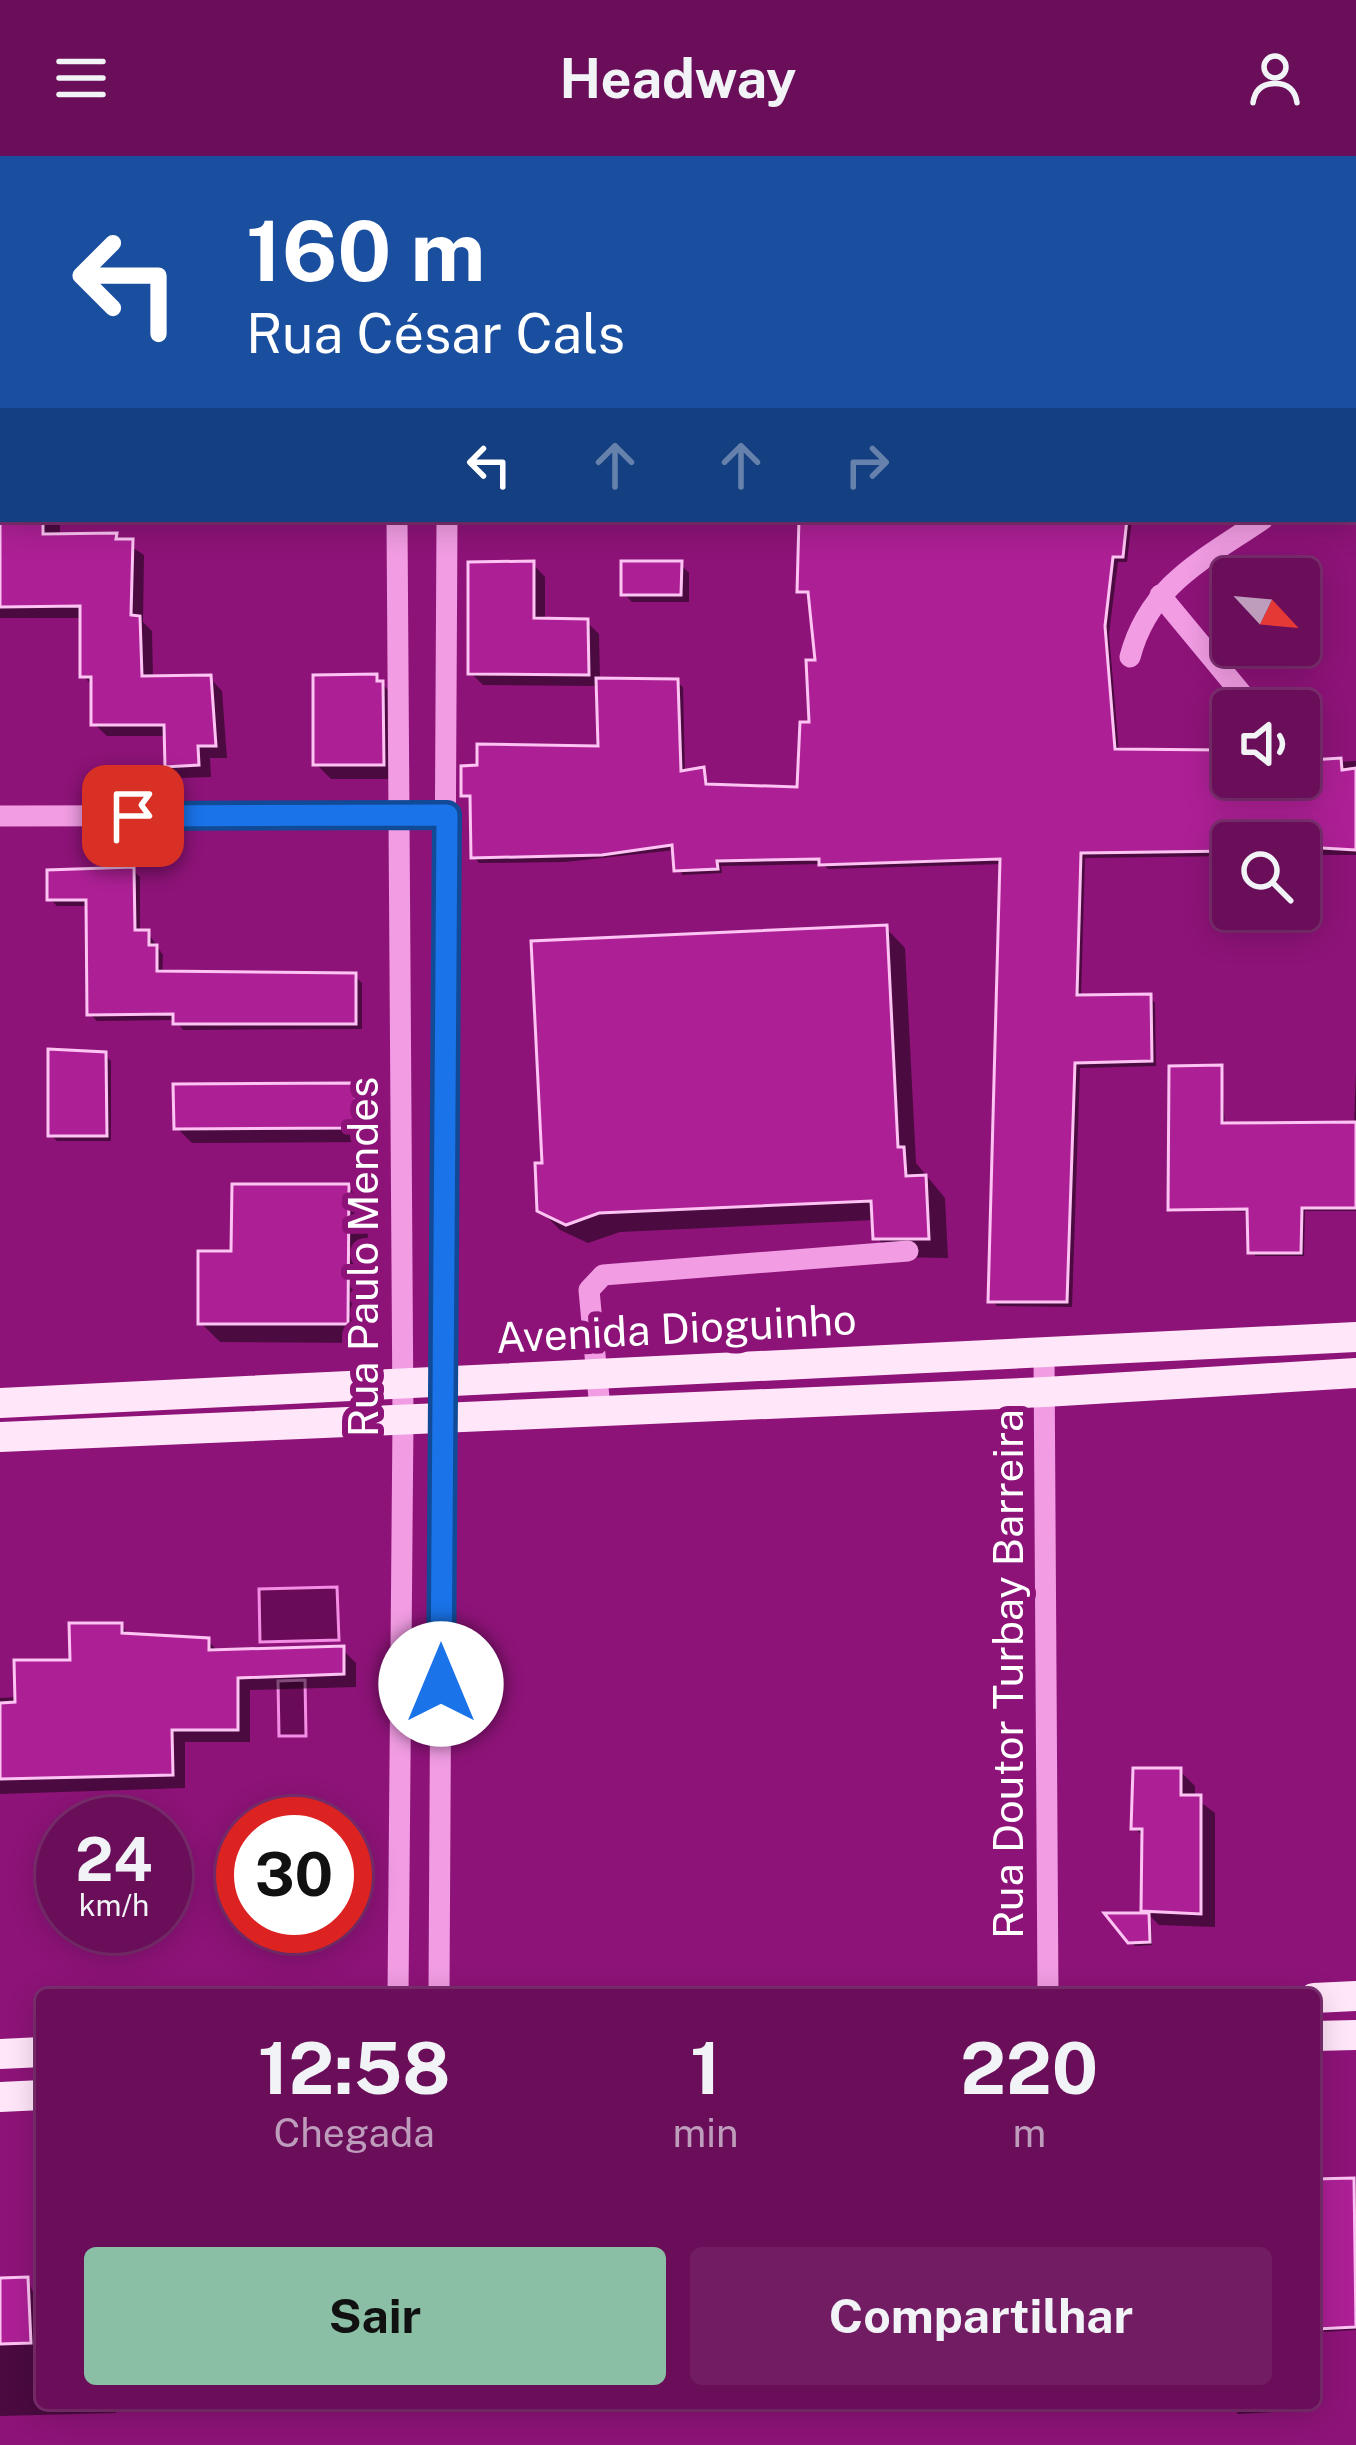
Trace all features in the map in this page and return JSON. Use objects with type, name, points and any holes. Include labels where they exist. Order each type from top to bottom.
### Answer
[{"type":"main road","name":"Avenida Dioguinho","points":[[0,1403],[1356,1337]]},
{"type":"main road","name":"Avenida Dioguinho","points":[[0,1437],[1045,1392],[1356,1372]]},
{"type":"main road","points":[[1320,1998],[1356,1996]]},
{"type":"main road","points":[[1320,2036],[1356,2035]]},
{"type":"main road","points":[[0,2054],[36,2052]]},
{"type":"main road","points":[[0,2097],[36,2095]]},
{"type":"street","name":"Rua Paulo Mendes","points":[[398,522],[403,1419],[398,1989]]},
{"type":"street","name":"Rua Paulo Mendes","points":[[439,1989],[447,522]]},
{"type":"street","points":[[1130,657],[1138,628],[1160,595],[1192,564],[1257,522]]},
{"type":"street","points":[[1160,595],[1239,690]]},
{"type":"street","points":[[0,816],[447,815]]},
{"type":"street","points":[[399,1167],[444,1166]]},
{"type":"street","points":[[600,1409],[589,1290],[603,1275],[908,1251]]},
{"type":"street","name":"Rua Doutor Turbay Barreira","points":[[1044,1353],[1048,1989]]},
{"type":"shaded area","points":[[337,1587],[339,1640],[260,1642],[259,1589]]},
{"type":"shaded area","points":[[305,1680],[306,1736],[279,1736],[278,1681]]},
{"type":"building","points":[[0,522],[43,522],[43,534],[117,533],[116,539],[133,539],[131,615],[140,616],[142,676],[211,675],[216,746],[198,746],[199,765],[165,767],[164,725],[91,725],[91,677],[80,677],[80,606],[0,607]]},
{"type":"building","points":[[799,522],[1127,522],[1123,557],[1113,557],[1105,626],[1115,749],[1212,750],[1212,798],[1320,798],[1320,759],[1341,758],[1342,770],[1356,768],[1356,850],[1320,848],[1320,822],[1212,822],[1212,851],[1081,853],[1077,995],[1151,994],[1152,1061],[1075,1063],[1067,1302],[988,1302],[1000,859],[819,865],[819,859],[717,861],[718,869],[674,871],[672,845],[602,855],[471,858],[470,796],[461,796],[461,766],[477,765],[477,744],[598,746],[596,678],[678,679],[681,771],[704,767],[706,784],[797,787],[800,722],[809,722],[806,660],[815,660],[808,592],[797,592]]},
{"type":"building","points":[[534,561],[534,618],[588,619],[589,675],[468,674],[468,562]]},
{"type":"building","points":[[621,561],[682,561],[681,595],[621,595]]},
{"type":"building","points":[[377,674],[377,681],[383,681],[384,765],[313,765],[313,675]]},
{"type":"building","points":[[134,867],[135,930],[149,930],[149,945],[157,945],[157,971],[356,973],[356,1024],[173,1024],[173,1014],[87,1015],[86,900],[47,900],[47,870]]},
{"type":"building","points":[[887,925],[898,1147],[904,1147],[906,1176],[926,1175],[929,1239],[873,1239],[871,1201],[599,1213],[566,1225],[537,1211],[535,1163],[542,1163],[531,941]]},
{"type":"building","points":[[48,1049],[106,1052],[107,1136],[48,1136]]},
{"type":"building","points":[[1222,1065],[1222,1123],[1356,1122],[1356,1208],[1302,1208],[1301,1253],[1248,1253],[1247,1209],[1168,1210],[1169,1066]]},
{"type":"building","points":[[355,1083],[356,1128],[174,1129],[173,1084]]},
{"type":"building","points":[[232,1184],[349,1184],[348,1324],[198,1324],[198,1251],[231,1251]]},
{"type":"building","points":[[69,1623],[122,1623],[122,1633],[209,1638],[209,1650],[344,1646],[344,1674],[238,1678],[238,1730],[172,1730],[173,1775],[0,1779],[0,1703],[15,1702],[14,1660],[70,1660]]},
{"type":"building","points":[[1133,1768],[1181,1768],[1181,1795],[1201,1795],[1201,1914],[1141,1911],[1142,1829],[1131,1829]]},
{"type":"building","points":[[1104,1913],[1149,1913],[1150,1942],[1128,1943]]},
{"type":"building","points":[[1354,2178],[1356,2327],[1320,2329],[1320,2179]]},
{"type":"building","points":[[28,2277],[31,2343],[0,2344],[0,2278]]},
{"type":"route","points":[[133,816],[447,815],[441,1684]]}]
